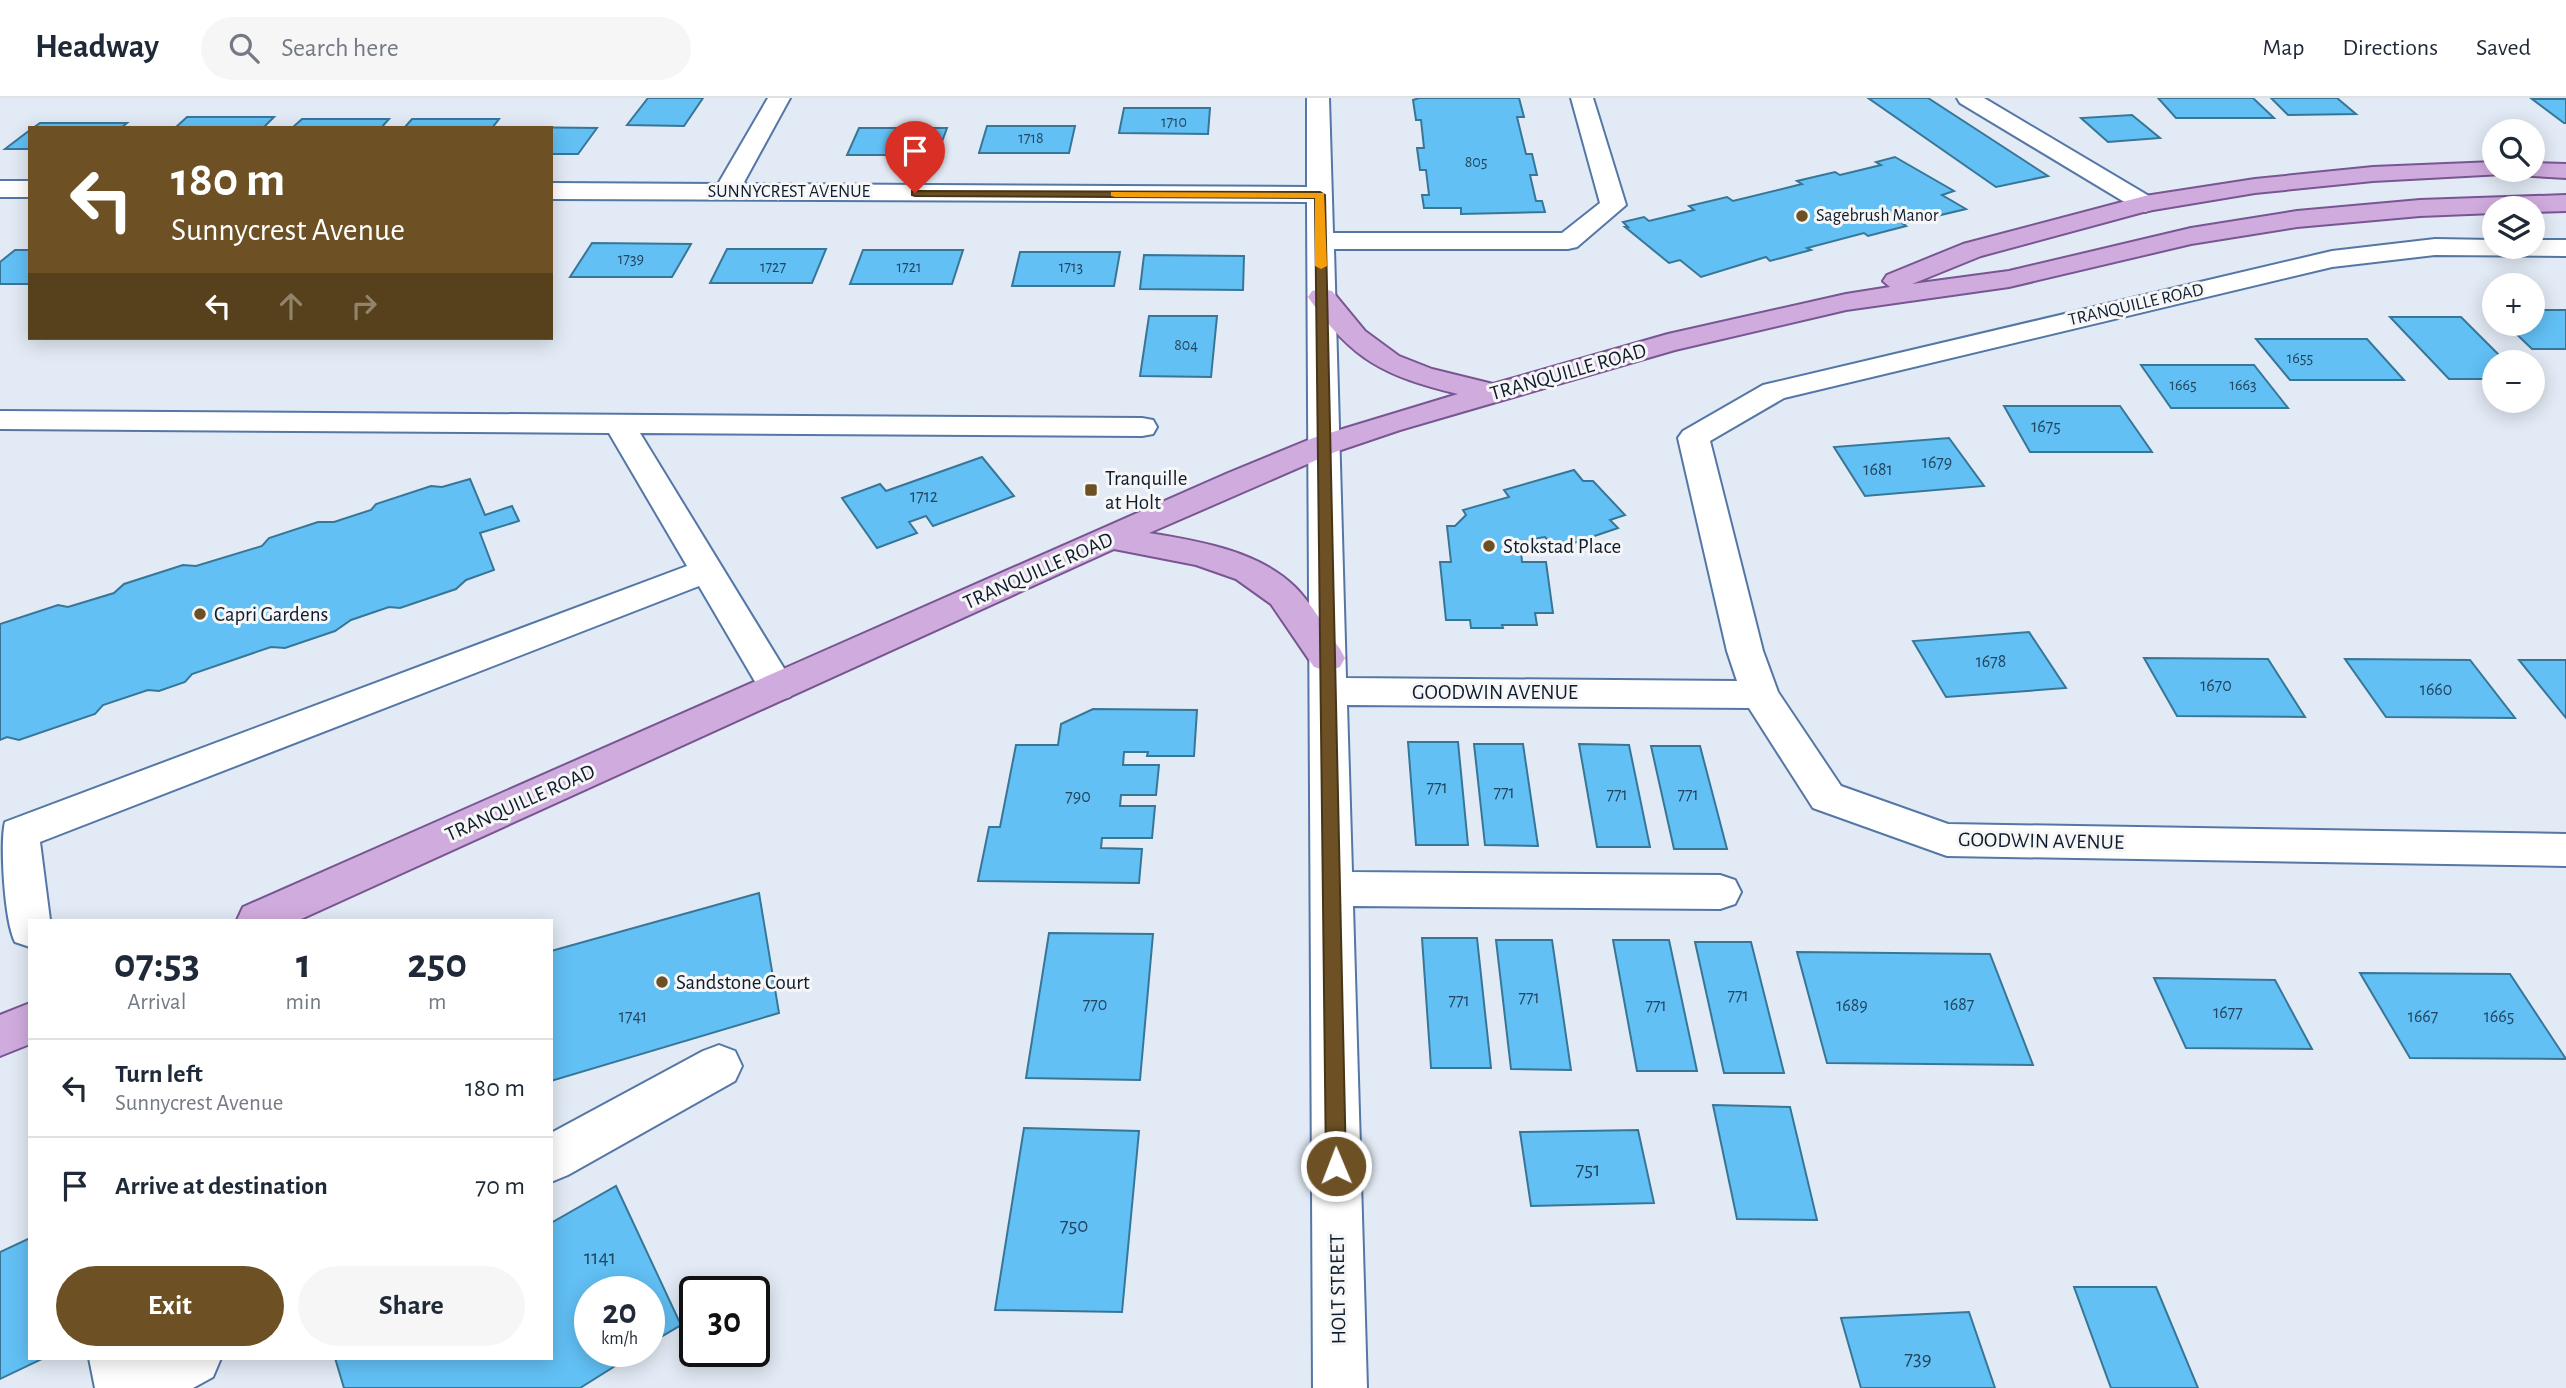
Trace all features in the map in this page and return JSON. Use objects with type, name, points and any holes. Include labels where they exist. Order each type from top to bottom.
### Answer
[{"type":"main road","name":"TRANQUILLE ROAD","points":[[1846,302],[1972,250],[2145,204],[2255,186],[2372,174],[2482,169]]},
{"type":"main road","points":[[2545,170],[2566,170]]},
{"type":"main road","name":"TRANQUILLE ROAD","points":[[260,919],[1112,538],[1324,445],[1389,423],[1668,343],[1846,302],[2009,279],[2191,236],[2297,219],[2420,208],[2566,203]]},
{"type":"main road","points":[[1322,297],[1361,344],[1383,359],[1426,377],[1495,393]]},
{"type":"main road","points":[[1112,538],[1189,550],[1252,574],[1282,595],[1327,675]]},
{"type":"main road","points":[[0,1036],[28,1024]]},
{"type":"street","points":[[726,192],[779,98]]},
{"type":"street","name":"HOLT STREET","points":[[1318,98],[1340,1388]]},
{"type":"street","points":[[1321,241],[1568,241],[1613,205],[1582,98]]},
{"type":"street","points":[[1968,98],[2145,204]]},
{"type":"street","points":[[0,189],[28,189]]},
{"type":"street","name":"SUNNYCREST AVENUE","points":[[553,191],[1320,195]]},
{"type":"street","name":"TRANQUILLE ROAD","points":[[1760,695],[1745,651],[1694,438],[1774,391],[2332,258],[2435,247],[2566,248]]},
{"type":"street","points":[[0,420],[1142,427]]},
{"type":"street","points":[[620,425],[778,688]]},
{"type":"street","points":[[29,919],[19,833],[706,571]]},
{"type":"street","name":"GOODWIN AVENUE","points":[[1327,675],[1760,695],[1827,797],[1947,840],[2566,850]]},
{"type":"street","points":[[1331,889],[1720,892]]},
{"type":"street","points":[[553,1158],[719,1066]]},
{"type":"street","points":[[116,1360],[122,1388]]},
{"type":"street","points":[[140,1388],[190,1360]]},
{"type":"building","points":[[648,98],[703,98],[684,126],[627,125]]},
{"type":"building","points":[[1519,98],[1524,117],[1517,117],[1526,154],[1532,154],[1537,175],[1530,175],[1536,201],[1542,201],[1545,212],[1461,214],[1461,208],[1424,208],[1422,195],[1429,195],[1426,170],[1420,170],[1417,148],[1424,148],[1421,120],[1416,120],[1413,100]]},
{"type":"building","points":[[1868,98],[1928,98],[2048,176],[1996,187]]},
{"type":"building","points":[[2158,98],[2253,98],[2274,118],[2176,118]]},
{"type":"building","points":[[2271,98],[2337,98],[2356,114],[2288,115]]},
{"type":"building","points":[[2532,99],[2566,99],[2566,123],[2564,123]]},
{"type":"building","points":[[1124,108],[1210,108],[1208,134],[1119,133]]},
{"type":"building","points":[[2132,115],[2160,138],[2108,142],[2081,118]]},
{"type":"building","points":[[187,117],[274,117],[265,126],[177,126]]},
{"type":"building","points":[[302,119],[389,119],[383,126],[294,126]]},
{"type":"building","points":[[412,119],[499,119],[494,126],[406,126]]},
{"type":"building","points":[[40,123],[127,123],[123,126],[36,126]]},
{"type":"building","points":[[987,126],[1075,126],[1069,153],[979,153]]},
{"type":"building","points":[[553,128],[597,128],[578,154],[553,154]]},
{"type":"building","points":[[859,128],[947,128],[937,155],[847,155]]},
{"type":"building","points":[[28,132],[28,149],[5,149]]},
{"type":"building","name":"Sagebrush Manor","points":[[1895,157],[1954,191],[1942,195],[1966,209],[1903,224],[1906,226],[1868,236],[1864,233],[1807,248],[1811,250],[1770,261],[1766,257],[1701,277],[1680,260],[1669,263],[1625,227],[1628,227],[1623,222],[1644,217],[1649,221],[1694,210],[1689,206],[1727,197],[1733,201],[1802,184],[1797,181],[1835,172],[1840,175],[1881,165],[1876,162]]},
{"type":"building","points":[[592,243],[691,244],[672,277],[570,277]]},
{"type":"building","points":[[727,249],[826,249],[812,283],[710,283]]},
{"type":"building","points":[[15,250],[28,250],[28,284],[0,284],[0,262]]},
{"type":"building","points":[[863,250],[963,250],[952,284],[850,284]]},
{"type":"building","points":[[1020,252],[1120,252],[1114,286],[1012,286]]},
{"type":"building","points":[[1144,255],[1244,256],[1243,290],[1140,289]]},
{"type":"building","points":[[2545,310],[2566,310],[2566,349],[2532,349],[2518,336],[2545,336]]},
{"type":"building","points":[[1149,316],[1217,316],[1211,377],[1140,376]]},
{"type":"building","points":[[2390,317],[2461,317],[2494,350],[2482,350],[2482,379],[2449,379]]},
{"type":"building","points":[[2256,339],[2367,339],[2404,380],[2290,380]]},
{"type":"building","points":[[2141,365],[2254,365],[2288,408],[2171,408]]},
{"type":"building","points":[[2004,406],[2120,406],[2152,452],[2030,452]]},
{"type":"building","points":[[1949,438],[1984,486],[1865,496],[1834,447]]},
{"type":"building","points":[[982,457],[1014,496],[933,526],[926,516],[909,522],[917,533],[877,548],[842,498],[880,484],[886,491]]},
{"type":"building","name":"Stokstad Place","points":[[1574,470],[1583,481],[1593,481],[1625,515],[1610,520],[1618,528],[1556,549],[1545,537],[1532,539],[1521,551],[1522,562],[1546,562],[1553,613],[1535,613],[1537,625],[1502,625],[1503,628],[1471,628],[1470,620],[1446,620],[1440,562],[1451,562],[1447,526],[1455,526],[1466,515],[1463,510],[1509,497],[1504,490]]},
{"type":"building","name":"Capri Gardens","points":[[470,479],[485,515],[512,506],[519,521],[480,533],[494,570],[466,580],[456,589],[400,608],[389,607],[351,620],[335,631],[285,648],[271,647],[192,674],[185,682],[159,691],[148,690],[103,705],[95,714],[19,740],[7,737],[0,740],[0,624],[58,605],[68,607],[114,593],[124,584],[183,565],[196,566],[262,546],[269,538],[318,522],[334,522],[371,510],[376,504],[431,486],[442,487]]},
{"type":"building","points":[[2029,632],[2066,688],[1946,697],[1913,641]]},
{"type":"building","points":[[2144,658],[2268,659],[2305,717],[2177,716]]},
{"type":"building","points":[[2345,659],[2470,660],[2515,718],[2386,717]]},
{"type":"building","points":[[2519,660],[2566,660],[2566,718]]},
{"type":"building","points":[[1093,709],[1197,710],[1194,756],[1147,756],[1148,752],[1124,752],[1123,765],[1159,765],[1156,795],[1121,795],[1120,806],[1155,806],[1152,838],[1102,838],[1101,848],[1142,849],[1139,883],[978,881],[989,827],[1000,827],[1016,745],[1058,745],[1061,724]]},
{"type":"building","points":[[1408,742],[1458,742],[1468,845],[1416,845]]},
{"type":"building","points":[[1474,744],[1523,744],[1538,846],[1485,845]]},
{"type":"building","points":[[1579,744],[1629,745],[1650,847],[1597,847]]},
{"type":"building","points":[[1651,746],[1700,746],[1727,849],[1674,849]]},
{"type":"building","name":"Sandstone Court","points":[[759,893],[779,1013],[553,1080],[553,950]]},
{"type":"building","points":[[1049,933],[1153,934],[1140,1080],[1026,1078]]},
{"type":"building","points":[[1422,938],[1477,938],[1491,1068],[1431,1068]]},
{"type":"building","points":[[1496,940],[1552,940],[1571,1070],[1511,1069]]},
{"type":"building","points":[[1613,940],[1669,940],[1697,1071],[1637,1071]]},
{"type":"building","points":[[1695,942],[1751,942],[1784,1073],[1724,1073]]},
{"type":"building","points":[[1797,952],[1990,954],[2033,1065],[1827,1063]]},
{"type":"building","points":[[2360,973],[2510,974],[2566,1059],[2410,1058]]},
{"type":"building","points":[[2154,978],[2275,980],[2312,1049],[2186,1048]]},
{"type":"building","points":[[1713,1105],[1790,1107],[1817,1220],[1737,1219]]},
{"type":"building","points":[[1024,1128],[1139,1131],[1122,1312],[995,1310]]},
{"type":"building","points":[[1638,1130],[1654,1203],[1531,1206],[1520,1132]]},
{"type":"building","points":[[616,1186],[658,1276],[574,1276],[574,1367],[613,1367],[580,1388],[344,1388],[336,1360],[553,1360],[553,1222]]},
{"type":"building","points":[[28,1239],[28,1360],[40,1360],[0,1379],[0,1252]]},
{"type":"building","points":[[2074,1287],[2156,1287],[2198,1388],[2111,1388]]},
{"type":"building","points":[[665,1291],[679,1321],[679,1326],[665,1334]]},
{"type":"building","points":[[1969,1312],[1995,1388],[1861,1388],[1841,1318]]},
{"type":"slow traffic","points":[[1115,194],[1320,195],[1321,266]]},
{"type":"place","name":"Sagebrush Manor","points":[[1802,216]]},
{"type":"place","name":"Tranquille at Holt","points":[[1091,490]]},
{"type":"place","name":"Stokstad Place","points":[[1489,546]]},
{"type":"place","name":"Capri Gardens","points":[[200,614]]},
{"type":"place","name":"Sandstone Court","points":[[662,982]]},
{"type":"route","points":[[915,193],[1320,195],[1336,1166]]}]
